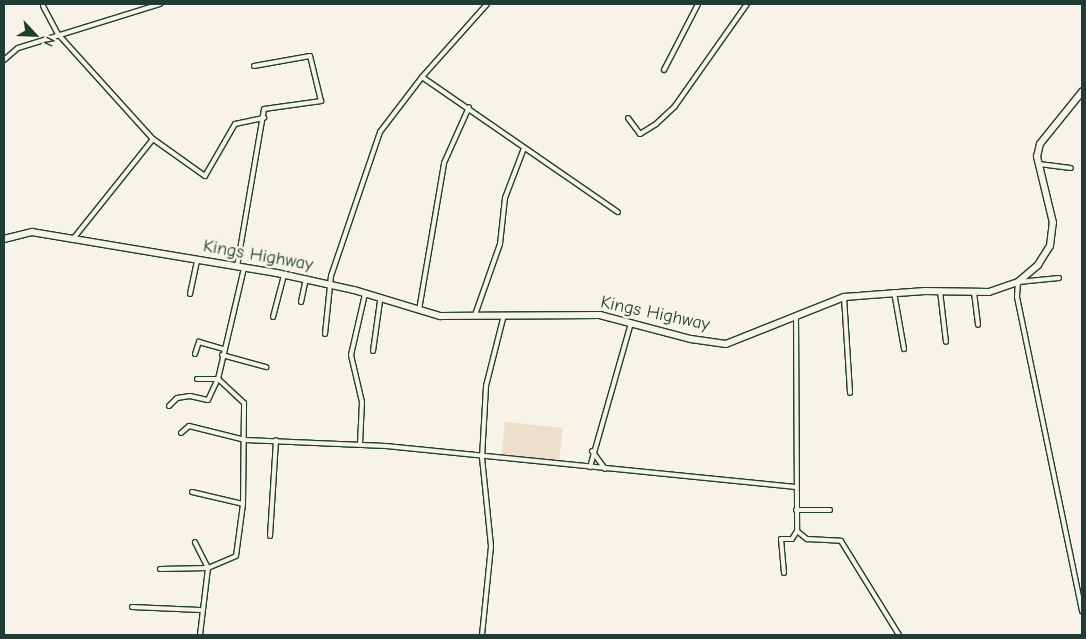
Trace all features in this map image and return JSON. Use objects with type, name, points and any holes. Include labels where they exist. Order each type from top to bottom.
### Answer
[{"type":"street","points":[[4,60],[18,48],[58,34],[160,4]]},
{"type":"street","points":[[325,334],[332,285],[331,276],[380,132],[422,76],[487,4]]},
{"type":"street","points":[[664,70],[698,4]]},
{"type":"street","points":[[628,118],[640,134],[656,124],[676,106],[747,4]]},
{"type":"street","points":[[43,6],[58,34],[153,139],[205,176],[235,124],[264,118]]},
{"type":"street","points":[[169,406],[177,398],[190,396],[208,400],[218,379],[241,267],[264,109],[321,101],[310,56],[254,66]]},
{"type":"street","points":[[422,76],[618,212]]},
{"type":"street","name":"Kings Highway","points":[[4,239],[32,232],[241,267],[332,285],[365,294],[380,301],[419,311],[503,319],[600,315],[631,321],[690,340],[726,344],[844,298],[894,292],[989,292],[1018,282],[1038,265],[1050,246],[1053,223],[1039,164],[1040,144],[1082,92]]},
{"type":"street","points":[[419,311],[444,163],[469,108]]},
{"type":"street","points":[[73,239],[153,139]]},
{"type":"street","points":[[475,315],[500,244],[508,186],[524,148]]},
{"type":"street","points":[[1039,164],[1071,168]]},
{"type":"street","points":[[190,294],[197,260]]},
{"type":"street","points":[[273,317],[284,275]]},
{"type":"street","points":[[1058,278],[1018,282],[1017,297],[1047,453],[1082,611]]},
{"type":"street","points":[[301,302],[306,279]]},
{"type":"street","points":[[940,291],[946,342]]},
{"type":"street","points":[[894,292],[904,349]]},
{"type":"street","points":[[974,292],[978,325]]},
{"type":"street","points":[[360,444],[362,402],[350,355],[365,294]]},
{"type":"street","points":[[844,298],[850,393]]},
{"type":"street","points":[[373,351],[380,301]]},
{"type":"street","points":[[784,573],[781,539],[792,539],[797,531],[796,316]]},
{"type":"street","points":[[482,635],[491,546],[482,458],[489,361],[503,319]]},
{"type":"street","points":[[590,467],[592,451],[631,321]]},
{"type":"street","points":[[195,354],[199,342],[223,348]]},
{"type":"street","points":[[222,355],[266,367]]},
{"type":"street","points":[[160,569],[208,568],[236,556],[243,504],[244,403],[218,379],[197,379]]},
{"type":"street","points":[[181,433],[189,426],[245,440],[360,444],[482,458],[796,487]]},
{"type":"street","points":[[270,536],[276,440]]},
{"type":"street","points":[[592,451],[606,470]]},
{"type":"street","points":[[192,492],[243,504]]},
{"type":"street","points":[[796,510],[830,510]]},
{"type":"street","points":[[797,531],[807,539],[841,541],[899,635]]},
{"type":"street","points":[[195,542],[208,568],[200,610],[200,635]]},
{"type":"street","points":[[132,608],[200,610]]},
{"type":"shaded area","points":[[505,422],[563,428],[559,462],[501,456]]}]
